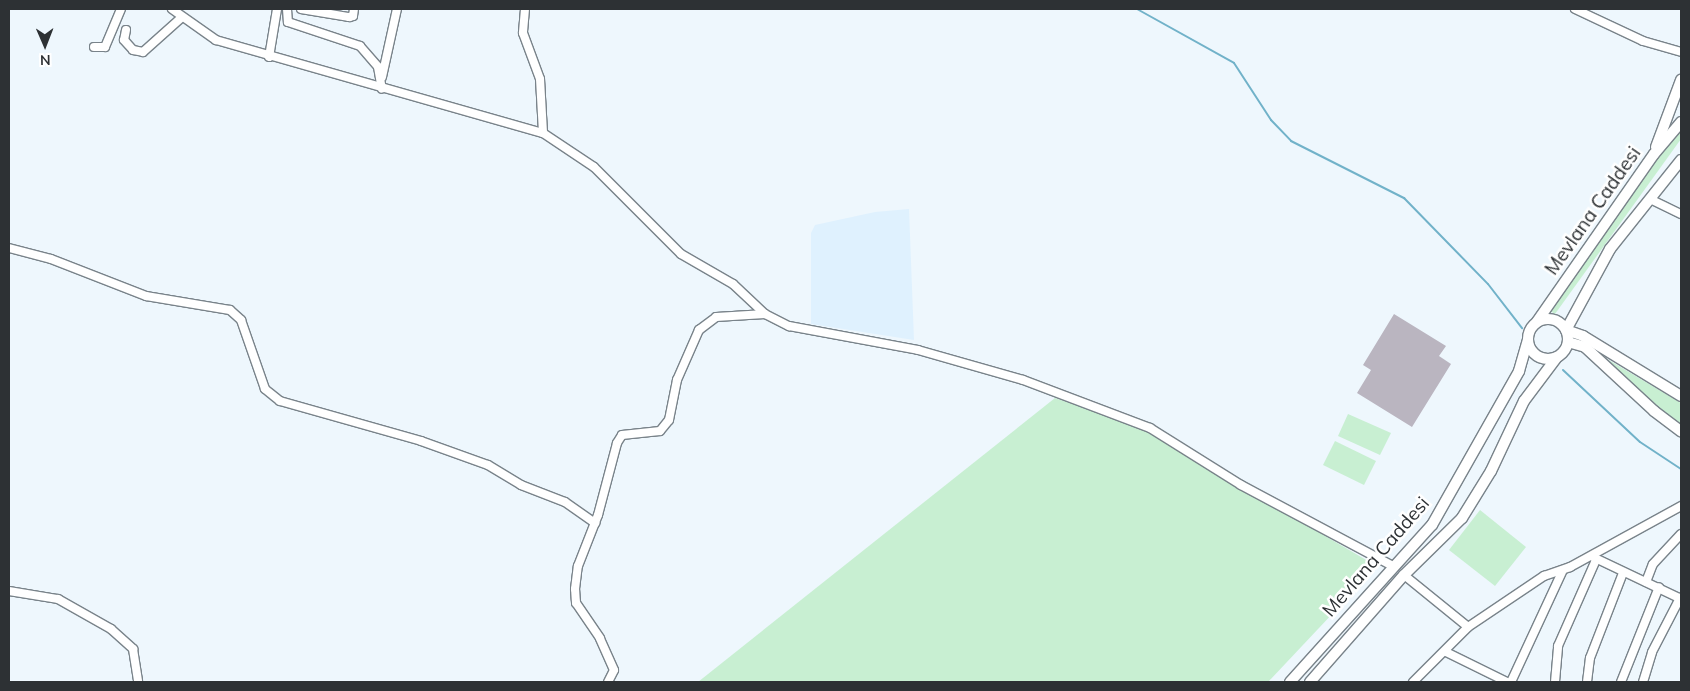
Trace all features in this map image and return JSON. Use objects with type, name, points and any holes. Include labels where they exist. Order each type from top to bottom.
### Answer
[{"type":"main road","points":[[1654,154],[1681,80]]},
{"type":"main road","name":"Mevlana Caddesi","points":[[1536,323],[1654,154],[1681,122]]},
{"type":"main road","name":"Mevlana Caddesi","points":[[1566,330],[1610,248],[1652,200],[1681,160]]},
{"type":"main road","points":[[1557,357],[1538,356],[1528,340],[1536,323],[1549,319],[1681,396]]},
{"type":"main road","points":[[1310,682],[1404,575],[1462,518],[1491,470],[1524,401],[1568,342],[1566,330]]},
{"type":"main road","name":"Mevlana Caddesi","points":[[1290,682],[1432,525],[1458,485],[1522,365],[1528,340]]},
{"type":"main road","points":[[1568,342],[1585,347],[1654,411],[1681,430]]},
{"type":"street","points":[[94,47],[105,47],[121,9]]},
{"type":"street","points":[[172,9],[181,18],[216,40],[269,57],[544,133],[594,167],[681,254],[733,284],[765,314],[790,326],[924,352],[1023,380],[1150,428],[1241,485],[1393,566]]},
{"type":"street","points":[[269,57],[277,9]]},
{"type":"street","points":[[287,9],[288,22],[360,46],[378,68],[382,79]]},
{"type":"street","points":[[301,9],[349,17],[353,16],[354,9]]},
{"type":"street","points":[[382,89],[382,79],[397,9]]},
{"type":"street","points":[[525,9],[523,33],[540,78],[544,133]]},
{"type":"street","points":[[1574,9],[1588,12],[1642,41],[1681,52]]},
{"type":"street","points":[[126,30],[124,40],[134,50],[143,52],[181,18]]},
{"type":"street","points":[[1652,200],[1681,214]]},
{"type":"street","points":[[9,248],[51,259],[146,296],[230,310],[241,320],[265,388],[280,401],[421,440],[488,465],[521,485],[565,502],[595,523]]},
{"type":"street","points":[[608,682],[614,670],[600,638],[576,603],[578,566],[595,523],[617,443],[622,435],[660,431],[669,420],[677,380],[699,330],[716,317],[765,314]]},
{"type":"street","points":[[1414,682],[1446,652],[1468,627],[1544,576],[1594,558],[1681,506]]},
{"type":"street","points":[[1646,582],[1653,564],[1681,534]]},
{"type":"street","points":[[1594,558],[1680,598],[1652,652],[1643,682]]},
{"type":"street","points":[[1555,682],[1558,646],[1594,558]]},
{"type":"street","points":[[1511,682],[1563,570]]},
{"type":"street","points":[[1587,682],[1590,658],[1623,572]]},
{"type":"street","points":[[1404,575],[1468,627]]},
{"type":"street","points":[[1621,682],[1659,588]]},
{"type":"street","points":[[9,591],[58,599],[111,629],[133,649],[138,682]]},
{"type":"street","points":[[1446,652],[1507,682]]},
{"type":"shaded area","points":[[909,209],[914,340],[811,324],[811,233],[815,225],[875,212]]},
{"type":"green space","points":[[1681,126],[1681,139],[1555,314],[1550,311]]},
{"type":"green space","points":[[1607,359],[1681,403],[1681,426],[1609,365]]},
{"type":"green space","points":[[1055,398],[1135,425],[1368,561],[1367,577],[1268,682],[698,682]]},
{"type":"green space","points":[[1348,414],[1391,433],[1380,455],[1338,436]]},
{"type":"green space","points":[[1335,441],[1376,461],[1364,485],[1323,465]]},
{"type":"green space","points":[[1480,510],[1526,547],[1495,586],[1449,550]]},
{"type":"building","points":[[1394,314],[1446,346],[1439,356],[1451,364],[1412,427],[1357,393],[1371,370],[1363,365]]},
{"type":"waterway","points":[[1137,9],[1234,63],[1271,120],[1291,141],[1404,198],[1488,284],[1522,328]]},
{"type":"waterway","points":[[1563,370],[1640,442],[1681,469]]}]
